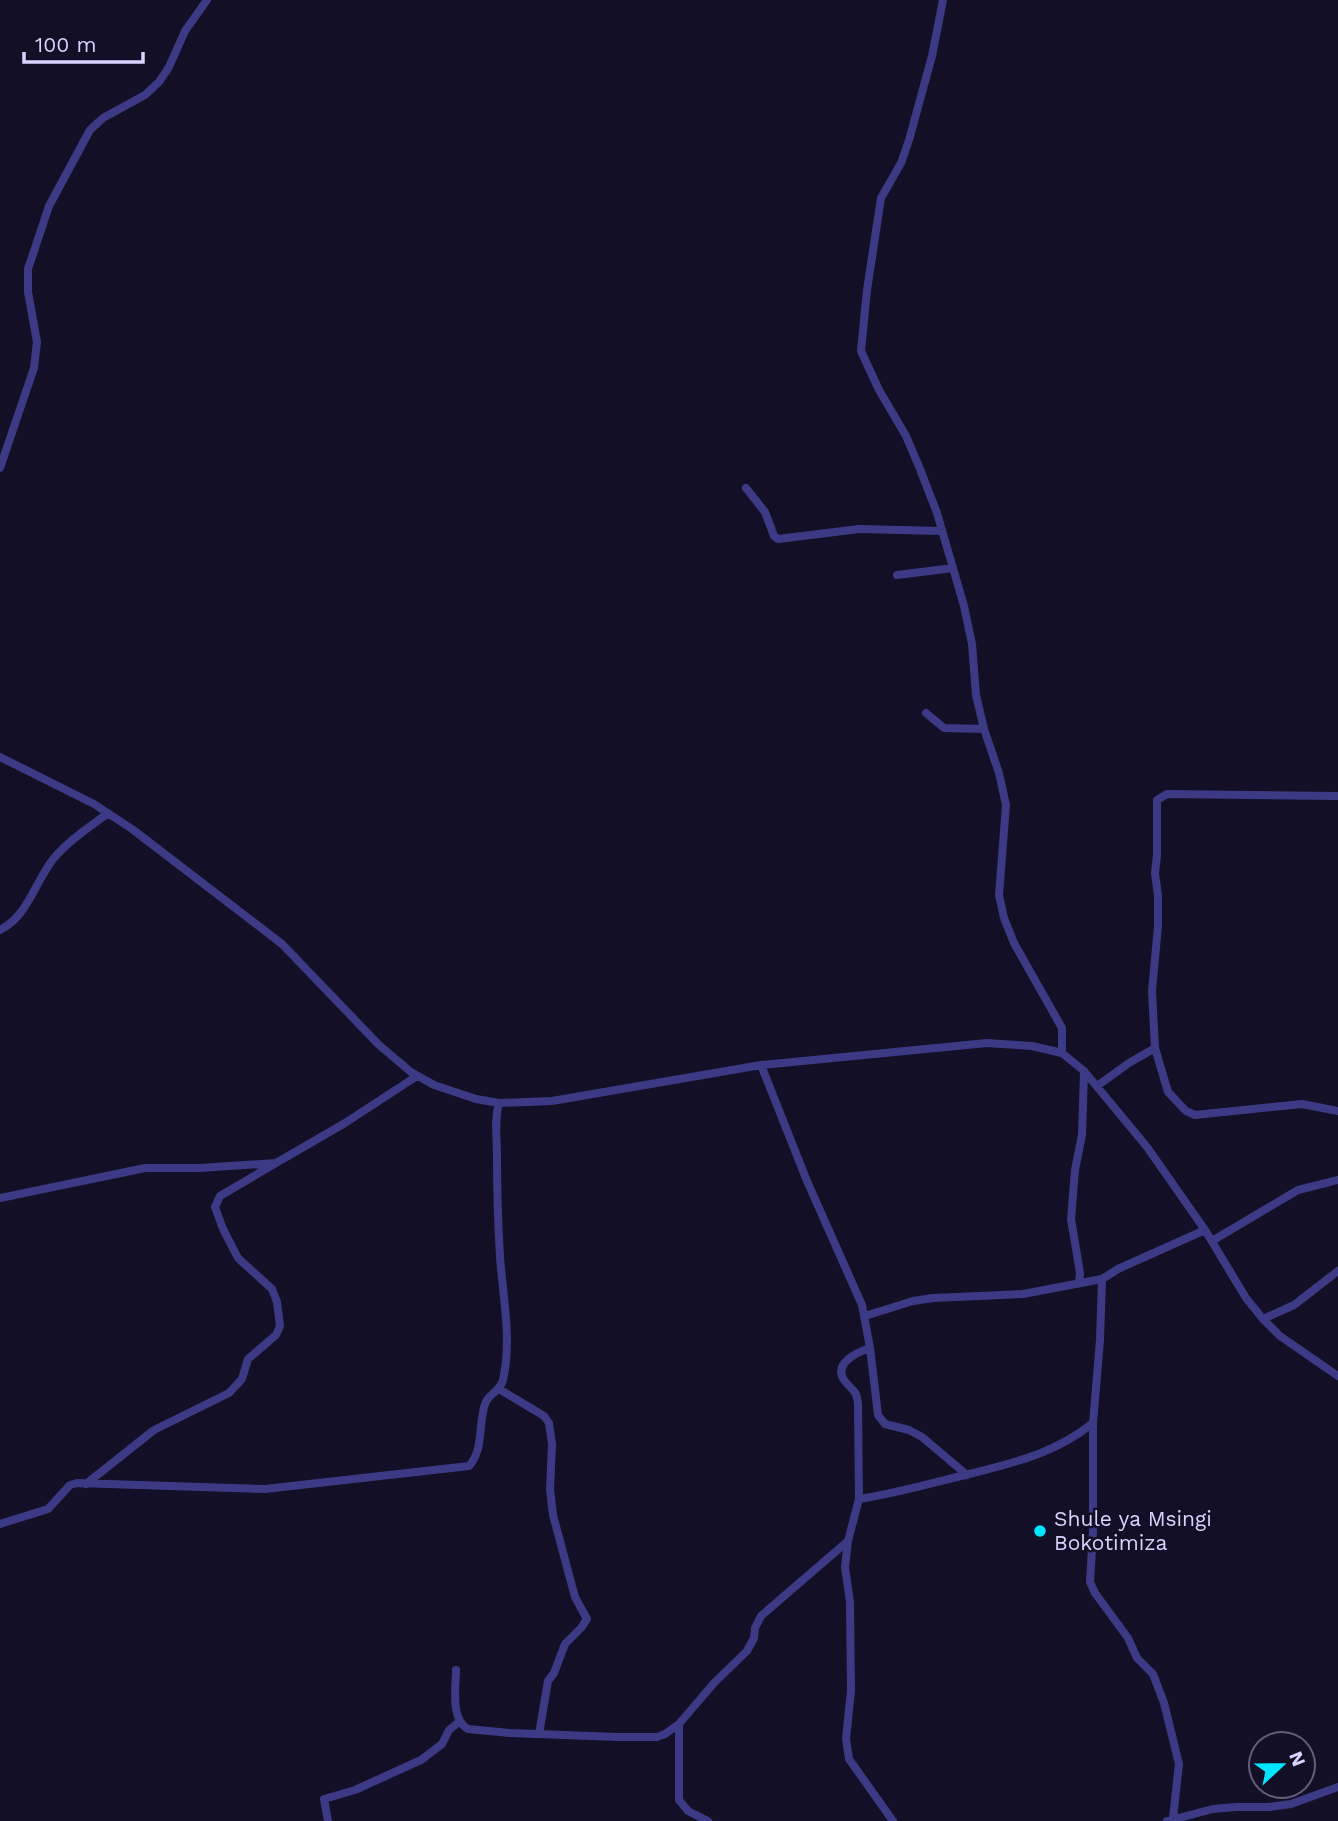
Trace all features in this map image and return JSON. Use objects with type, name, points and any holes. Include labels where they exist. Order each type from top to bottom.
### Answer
[{"type":"street","points":[[0,468],[34,368],[37,342],[28,292],[29,269],[49,206],[90,130],[97,122],[145,95],[159,82],[185,31],[207,0]]},
{"type":"street","points":[[943,0],[932,56],[909,140],[901,163],[881,198],[860,345],[870,372],[909,444],[942,531],[953,569],[969,629],[974,682],[984,729],[999,773],[1006,806],[999,895],[1004,918],[1014,943],[1062,1028],[1062,1053]]},
{"type":"street","points":[[746,488],[765,512],[774,536],[778,539],[859,529],[942,531]]},
{"type":"street","points":[[897,575],[953,569]]},
{"type":"street","points":[[926,713],[944,728],[984,729]]},
{"type":"street","points":[[0,757],[108,813],[192,873],[282,944],[379,1045],[417,1076],[476,1099],[499,1103],[552,1101],[761,1065],[988,1043],[1032,1046],[1062,1053],[1084,1071],[1147,1147],[1205,1230],[1246,1298],[1263,1319],[1290,1343],[1338,1376]]},
{"type":"street","points":[[1338,796],[1167,794],[1157,800],[1155,873],[1158,926],[1152,991],[1155,1048],[1168,1092],[1186,1111],[1195,1115],[1302,1104],[1338,1111]]},
{"type":"street","points":[[0,930],[20,916],[55,856],[108,813]]},
{"type":"street","points":[[1097,1086],[1155,1048]]},
{"type":"street","points":[[761,1065],[865,1316],[876,1410],[880,1420],[922,1437],[967,1475]]},
{"type":"street","points":[[1079,1282],[1080,1273],[1071,1219],[1075,1170],[1082,1135],[1084,1071]]},
{"type":"street","points":[[86,1484],[154,1430],[229,1393],[242,1378],[248,1359],[276,1335],[280,1326],[277,1302],[272,1289],[238,1258],[215,1207],[220,1196],[345,1123],[417,1076]]},
{"type":"street","points":[[0,1524],[48,1509],[70,1485],[265,1489],[462,1468],[473,1461],[485,1403],[503,1382],[506,1356],[507,1313],[500,1257],[497,1177],[496,1114],[499,1103]]},
{"type":"street","points":[[0,1198],[145,1168],[276,1163]]},
{"type":"street","points":[[1212,1241],[1298,1190],[1338,1180]]},
{"type":"street","points":[[865,1316],[913,1301],[1023,1294],[1102,1279],[1118,1269],[1205,1230]]},
{"type":"street","points":[[1263,1319],[1294,1305],[1338,1271]]},
{"type":"street","points":[[1102,1279],[1101,1340],[1093,1423],[1090,1582],[1095,1593],[1129,1638],[1137,1658],[1153,1674],[1164,1703],[1179,1765],[1170,1820],[1224,1808],[1291,1804],[1338,1787]]},
{"type":"street","points":[[870,1348],[852,1356],[844,1364],[842,1374],[845,1382],[858,1396],[859,1499],[848,1541],[845,1567],[850,1602],[851,1691],[846,1739],[847,1754],[874,1798],[892,1821]]},
{"type":"street","points":[[499,1389],[544,1416],[549,1423],[553,1515],[575,1597],[587,1619],[565,1644],[554,1674],[548,1682],[539,1734]]},
{"type":"street","points":[[859,1499],[908,1491],[1025,1461],[1052,1450],[1093,1423]]},
{"type":"street","points":[[456,1670],[456,1709],[460,1721],[468,1729],[618,1738],[657,1737],[680,1724],[714,1683],[747,1651],[761,1616],[848,1541]]},
{"type":"street","points":[[328,1821],[324,1799],[355,1790],[421,1760],[442,1744],[449,1730],[460,1721]]},
{"type":"street","points":[[680,1724],[679,1800],[688,1811],[708,1821]]},
{"type":"place","name":"Shule ya Msingi Bokotimiza","points":[[1040,1531]]}]
